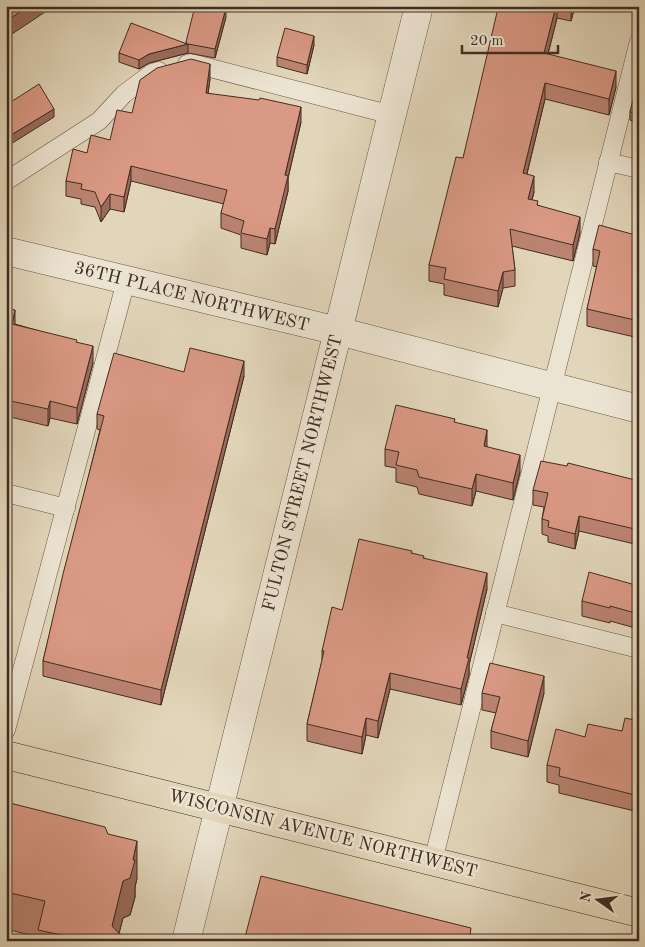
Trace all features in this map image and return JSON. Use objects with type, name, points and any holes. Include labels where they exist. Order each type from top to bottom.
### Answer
[{"type":"main road","name":"WISCONSIN AVENUE NORTHWEST","points":[[6,755],[639,912]]},
{"type":"street","name":"FULTON STREET NORTHWEST","points":[[186,941],[419,6]]},
{"type":"street","name":"36TH PLACE NORTHWEST","points":[[6,251],[338,331],[551,388],[639,409]]},
{"type":"lane","points":[[433,861],[639,40]]},
{"type":"lane","points":[[6,181],[100,121],[124,94],[152,73],[191,63],[392,115]]},
{"type":"lane","points":[[608,162],[639,169]]},
{"type":"lane","points":[[6,730],[126,280]]},
{"type":"lane","points":[[6,493],[66,508]]},
{"type":"lane","points":[[495,612],[639,649]]},
{"type":"building","points":[[6,6],[29,6],[6,21]]},
{"type":"building","points":[[195,6],[219,6],[226,8],[215,49],[188,44],[149,54],[139,60],[119,53],[131,23],[187,44]]},
{"type":"building","points":[[509,6],[556,6],[544,53],[616,71],[609,99],[545,83],[523,173],[534,176],[528,199],[538,201],[537,205],[580,217],[573,245],[510,229],[515,270],[503,272],[498,291],[444,279],[446,268],[429,265],[456,157],[463,158],[498,8],[507,11]]},
{"type":"building","points":[[285,28],[314,36],[307,65],[277,57]]},
{"type":"building","points":[[191,59],[210,64],[206,93],[259,100],[260,98],[301,107],[285,175],[288,176],[275,229],[270,228],[267,239],[241,233],[244,221],[221,213],[227,190],[131,166],[124,197],[110,194],[101,207],[95,192],[81,189],[82,184],[66,181],[73,149],[87,153],[91,135],[110,140],[117,110],[132,113],[140,80],[157,68]]},
{"type":"building","points":[[637,83],[639,84],[639,114],[630,112]]},
{"type":"building","points":[[39,84],[54,109],[6,138],[6,105]]},
{"type":"building","points":[[599,225],[639,236],[639,321],[587,309],[600,251],[593,249]]},
{"type":"building","points":[[6,308],[15,310],[12,324],[77,340],[76,342],[93,346],[77,408],[50,401],[48,409],[6,400]]},
{"type":"building","points":[[190,348],[244,361],[161,690],[43,661],[63,574],[104,416],[97,414],[114,353],[184,372]]},
{"type":"building","points":[[396,405],[455,419],[454,422],[487,430],[484,446],[520,455],[513,483],[476,474],[472,489],[419,477],[417,470],[396,465],[399,452],[385,449]]},
{"type":"building","points":[[541,461],[567,466],[568,463],[639,481],[639,530],[579,516],[575,534],[548,527],[549,521],[542,519],[548,493],[533,490]]},
{"type":"building","points":[[359,539],[412,551],[411,553],[424,556],[423,558],[487,573],[461,689],[390,673],[378,721],[366,718],[362,737],[307,724],[332,607],[342,610]]},
{"type":"building","points":[[589,572],[639,586],[639,614],[582,601]]},
{"type":"building","points":[[490,663],[544,676],[528,741],[491,731],[500,697],[482,693]]},
{"type":"building","points":[[625,718],[639,721],[639,796],[559,776],[560,768],[547,765],[556,729],[585,737],[588,724],[622,731]]},
{"type":"building","points":[[6,802],[105,827],[108,834],[137,841],[133,860],[135,860],[130,878],[123,881],[112,926],[126,941],[65,941],[66,936],[38,930],[45,901],[6,892]]},
{"type":"building","points":[[261,876],[471,928],[470,935],[493,941],[244,941]]}]
